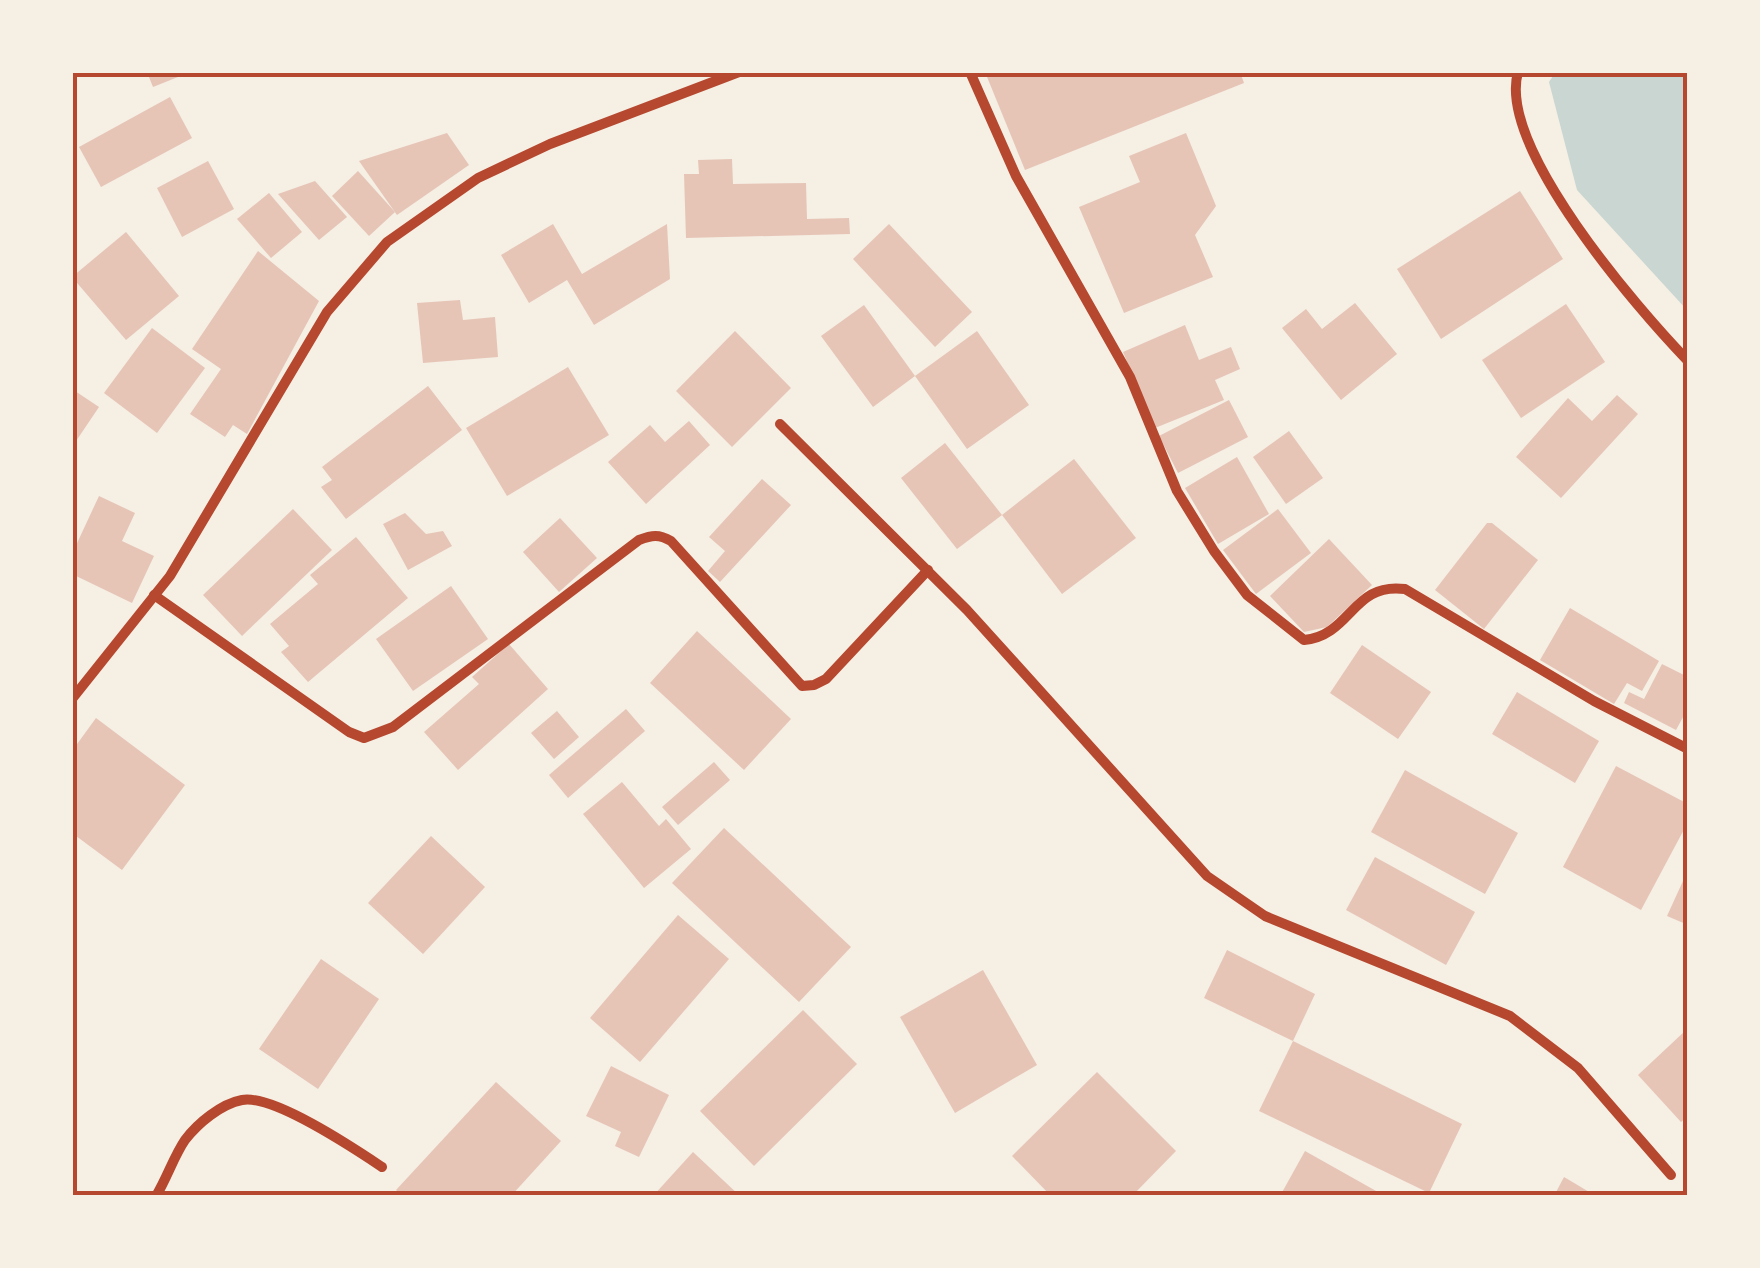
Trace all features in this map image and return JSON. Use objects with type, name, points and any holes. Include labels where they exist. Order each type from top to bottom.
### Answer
[{"type":"street","points":[[72,699],[170,576],[327,312],[387,242],[478,178],[550,144],[739,72]]},
{"type":"street","points":[[970,72],[1016,176],[1130,377],[1178,491],[1214,551],[1247,594],[1304,640],[1329,633],[1376,590],[1406,589],[1594,701],[1688,750]]},
{"type":"street","points":[[1518,72],[1514,88],[1522,130],[1550,182],[1634,302],[1688,361]]},
{"type":"street","points":[[780,424],[928,570],[1207,876],[1265,916],[1510,1016],[1578,1068],[1672,1175]]},
{"type":"street","points":[[154,595],[364,738],[393,727],[650,536],[660,535],[671,541],[802,686],[826,678],[928,570]]},
{"type":"street","points":[[156,1196],[184,1142],[202,1122],[243,1100],[262,1101],[323,1129],[382,1167]]},
{"type":"shaded area","points":[[1555,73],[1687,73],[1687,310],[1577,190],[1549,82]]},
{"type":"building","points":[[147,72],[188,72],[188,73],[153,87]]},
{"type":"building","points":[[985,72],[1240,72],[1244,83],[1025,170]]},
{"type":"building","points":[[170,97],[192,138],[101,187],[79,147]]},
{"type":"building","points":[[447,133],[469,165],[397,215],[359,161]]},
{"type":"building","points":[[1186,133],[1216,206],[1195,235],[1213,277],[1124,313],[1079,207],[1140,182],[1129,156]]},
{"type":"building","points":[[732,159],[733,184],[806,183],[807,219],[849,218],[850,234],[686,238],[684,174],[699,174],[698,160]]},
{"type":"building","points":[[208,161],[234,209],[182,237],[157,188]]},
{"type":"building","points":[[358,171],[395,212],[369,236],[332,196]]},
{"type":"building","points":[[315,181],[347,217],[319,240],[278,194]]},
{"type":"building","points":[[1520,191],[1563,259],[1441,339],[1397,269]]},
{"type":"building","points":[[269,193],[302,232],[271,258],[237,219]]},
{"type":"building","points":[[553,224],[582,274],[667,224],[670,279],[594,325],[567,280],[529,303],[501,255]]},
{"type":"building","points":[[889,224],[972,312],[935,347],[853,259]]},
{"type":"building","points":[[126,232],[179,296],[126,340],[72,277]]},
{"type":"building","points":[[258,251],[319,301],[247,434],[233,425],[225,437],[190,414],[221,369],[192,349]]},
{"type":"building","points":[[460,300],[463,320],[495,317],[498,357],[423,363],[417,303]]},
{"type":"building","points":[[1355,303],[1397,354],[1341,400],[1282,328],[1306,309],[1322,329]]},
{"type":"building","points":[[1566,304],[1605,362],[1521,418],[1482,360]]},
{"type":"building","points":[[864,305],[915,376],[873,407],[821,336]]},
{"type":"building","points":[[1185,325],[1199,360],[1231,347],[1240,369],[1215,380],[1224,400],[1155,428],[1123,352]]},
{"type":"building","points":[[152,328],[205,368],[157,433],[104,393]]},
{"type":"building","points":[[735,331],[791,388],[732,447],[676,391]]},
{"type":"building","points":[[977,331],[1029,405],[967,449],[915,376]]},
{"type":"building","points":[[568,367],[609,435],[507,496],[466,428]]},
{"type":"building","points":[[428,386],[462,430],[346,519],[321,487],[332,480],[322,467]]},
{"type":"building","points":[[72,389],[99,407],[72,447]]},
{"type":"building","points":[[1617,395],[1638,414],[1561,498],[1516,457],[1568,398],[1592,421]]},
{"type":"building","points":[[1229,400],[1248,437],[1178,473],[1159,436]]},
{"type":"building","points":[[689,421],[710,445],[646,504],[608,462],[650,425],[665,442]]},
{"type":"building","points":[[1289,431],[1323,478],[1286,504],[1253,457]]},
{"type":"building","points":[[945,443],[1002,515],[957,549],[901,478]]},
{"type":"building","points":[[1237,457],[1269,514],[1218,544],[1185,488]]},
{"type":"building","points":[[1074,459],[1136,538],[1062,594],[1002,515]]},
{"type":"building","points":[[762,479],[791,505],[720,582],[708,571],[725,551],[709,537]]},
{"type":"building","points":[[99,496],[135,513],[122,541],[154,556],[132,603],[72,574],[72,554]]},
{"type":"building","points":[[293,509],[332,550],[242,636],[203,595]]},
{"type":"building","points":[[1278,509],[1311,553],[1256,594],[1223,550]]},
{"type":"building","points":[[405,513],[426,534],[443,531],[452,546],[408,570],[383,524]]},
{"type":"building","points":[[560,518],[597,558],[559,592],[523,552]]},
{"type":"building","points":[[1487,523],[1538,560],[1484,629],[1435,590]]},
{"type":"building","points":[[356,537],[408,598],[308,682],[281,652],[289,646],[270,624],[318,584],[310,575]]},
{"type":"building","points":[[1329,539],[1372,585],[1327,627],[1304,632],[1270,596]]},
{"type":"building","points":[[451,586],[488,639],[413,691],[376,639]]},
{"type":"building","points":[[1570,608],[1659,661],[1642,691],[1627,683],[1614,704],[1540,660]]},
{"type":"building","points":[[697,631],[791,719],[744,770],[650,683]]},
{"type":"building","points":[[509,644],[548,689],[458,770],[424,732],[479,684],[472,677]]},
{"type":"building","points":[[1362,645],[1431,692],[1398,739],[1330,693]]},
{"type":"building","points":[[1662,664],[1688,677],[1688,708],[1676,730],[1624,703],[1629,692],[1644,699]]},
{"type":"building","points":[[1517,692],[1599,741],[1575,783],[1492,734]]},
{"type":"building","points":[[626,709],[645,731],[568,798],[549,775]]},
{"type":"building","points":[[557,711],[579,737],[554,759],[531,733]]},
{"type":"building","points":[[96,718],[185,785],[122,870],[72,833],[72,751]]},
{"type":"building","points":[[714,762],[730,780],[678,825],[662,807]]},
{"type":"building","points":[[1616,766],[1688,804],[1688,822],[1641,910],[1563,867]]},
{"type":"building","points":[[1405,770],[1518,833],[1485,894],[1371,832]]},
{"type":"building","points":[[622,782],[659,826],[666,819],[691,849],[644,888],[583,814]]},
{"type":"building","points":[[724,828],[851,947],[799,1002],[672,883]]},
{"type":"building","points":[[431,836],[485,887],[423,954],[368,903]]},
{"type":"building","points":[[1375,857],[1475,912],[1446,965],[1346,910]]},
{"type":"building","points":[[1688,870],[1688,925],[1667,916]]},
{"type":"building","points":[[678,915],[729,959],[640,1062],[590,1018]]},
{"type":"building","points":[[1227,950],[1315,994],[1293,1041],[1204,998]]},
{"type":"building","points":[[321,959],[379,999],[318,1089],[259,1049]]},
{"type":"building","points":[[983,970],[1037,1065],[955,1113],[900,1017]]},
{"type":"building","points":[[803,1010],[857,1064],[754,1166],[700,1111]]},
{"type":"building","points":[[1685,1031],[1688,1116],[1681,1122],[1638,1075]]},
{"type":"building","points":[[1293,1041],[1462,1124],[1429,1193],[1259,1111]]},
{"type":"building","points":[[611,1066],[669,1095],[639,1157],[615,1146],[621,1132],[586,1116]]},
{"type":"building","points":[[1097,1072],[1176,1151],[1132,1196],[1051,1196],[1012,1156]]},
{"type":"building","points":[[496,1082],[561,1141],[511,1196],[402,1196],[396,1190]]},
{"type":"building","points":[[1305,1151],[1385,1196],[1280,1196]]},
{"type":"building","points":[[693,1152],[740,1196],[653,1196]]},
{"type":"building","points":[[1564,1177],[1596,1196],[1554,1196]]}]
